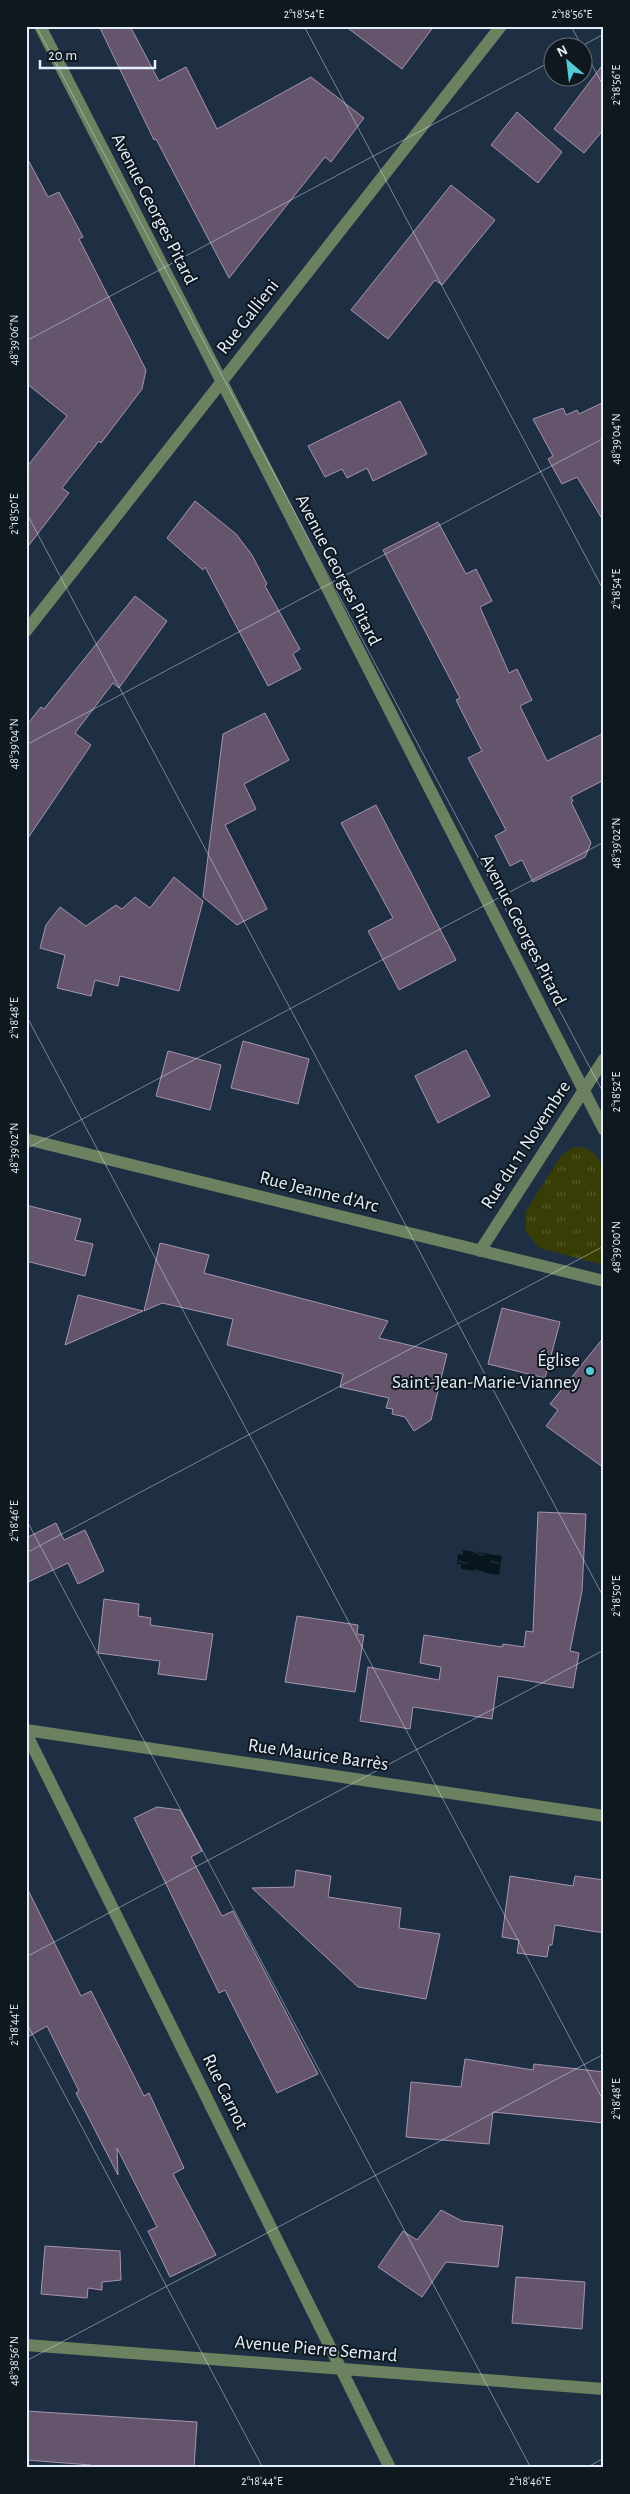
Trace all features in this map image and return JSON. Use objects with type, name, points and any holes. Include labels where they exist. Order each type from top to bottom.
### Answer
[{"type":"street","name":"Avenue Georges Pitard","points":[[40,26],[604,1130]]},
{"type":"street","name":"Rue Gallieni","points":[[26,631],[501,26]]},
{"type":"street","name":"Rue du 11 Novembre","points":[[480,1251],[604,1059]]},
{"type":"street","name":"Rue Jeanne d'Arc","points":[[26,1139],[604,1281]]},
{"type":"street","name":"Rue Maurice Barrès","points":[[26,1732],[604,1816]]},
{"type":"street","name":"Rue Carnot","points":[[26,1732],[390,2468]]},
{"type":"street","name":"Avenue Pierre Semard","points":[[26,2345],[604,2389]]},
{"type":"green space","points":[[582,1147],[593,1152],[604,1168],[604,1265],[539,1248],[526,1231],[526,1211],[561,1156],[571,1148]]},
{"type":"water","points":[[463,1550],[502,1556],[499,1575],[461,1569],[461,1564],[457,1564],[458,1554],[463,1555]]},
{"type":"building","points":[[99,26],[130,26],[159,81],[186,67],[217,129],[311,77],[364,118],[331,162],[325,157],[229,278],[156,139],[154,140]]},
{"type":"building","points":[[345,26],[434,26],[402,69]]},
{"type":"building","points":[[604,63],[604,129],[584,153],[554,129],[585,88],[592,88],[592,79]]},
{"type":"building","points":[[517,112],[562,152],[538,183],[491,145]]},
{"type":"building","points":[[26,156],[48,197],[59,192],[83,237],[79,239],[146,370],[142,389],[101,443],[99,441],[62,488],[69,493],[26,549],[26,468],[67,416],[26,383]]},
{"type":"building","points":[[451,185],[495,220],[442,285],[435,280],[388,339],[351,310]]},
{"type":"building","points":[[400,401],[427,454],[373,481],[367,468],[347,478],[342,469],[325,477],[308,446]]},
{"type":"building","points":[[604,402],[604,522],[577,477],[562,484],[548,459],[553,456],[533,419],[563,408],[566,415],[577,410],[579,414]]},
{"type":"building","points":[[195,501],[236,534],[252,555],[267,584],[265,586],[300,649],[293,654],[301,669],[268,686],[205,567],[203,570],[167,538]]},
{"type":"building","points":[[438,522],[466,574],[476,569],[492,601],[480,607],[509,673],[517,669],[532,700],[520,706],[547,761],[604,733],[604,780],[571,797],[573,801],[571,802],[591,843],[585,857],[533,882],[522,860],[510,866],[495,836],[506,830],[468,758],[482,751],[456,700],[460,698],[383,550]]},
{"type":"building","points":[[135,596],[167,621],[119,688],[113,683],[75,733],[91,745],[26,841],[26,726],[41,707],[44,709]]},
{"type":"building","points":[[265,713],[289,760],[244,784],[256,809],[225,825],[267,909],[237,925],[203,897],[223,734]]},
{"type":"building","points":[[376,805],[456,960],[399,990],[368,931],[393,918],[341,823]]},
{"type":"building","points":[[174,877],[203,901],[179,991],[120,976],[118,986],[95,980],[91,996],[57,988],[65,955],[40,948],[46,925],[60,907],[86,926],[116,905],[122,909],[135,897],[150,908]]},
{"type":"building","points":[[243,1041],[309,1059],[298,1104],[231,1088]]},
{"type":"building","points":[[466,1050],[490,1096],[438,1123],[415,1076]]},
{"type":"building","points":[[168,1051],[221,1065],[210,1110],[156,1096]]},
{"type":"building","points":[[26,1205],[81,1219],[75,1240],[93,1244],[85,1276],[26,1261]]},
{"type":"building","points":[[160,1243],[209,1255],[204,1273],[388,1321],[379,1338],[447,1354],[431,1420],[414,1431],[405,1417],[392,1414],[393,1409],[386,1408],[389,1398],[340,1387],[343,1374],[227,1345],[233,1319],[162,1303],[144,1311]]},
{"type":"building","points":[[78,1295],[143,1311],[65,1345]]},
{"type":"building","points":[[502,1308],[560,1322],[545,1378],[488,1364]]},
{"type":"building","name":"Église Saint-Jean-Marie-Vianney","points":[[604,1337],[604,1468],[546,1426],[558,1410],[550,1404]]},
{"type":"building","points":[[538,1512],[586,1514],[582,1591],[570,1651],[579,1653],[573,1688],[498,1676],[492,1719],[413,1707],[410,1729],[360,1721],[368,1667],[439,1680],[441,1667],[420,1663],[424,1635],[502,1647],[503,1644],[524,1647],[526,1631],[533,1632]]},
{"type":"building","points":[[56,1523],[64,1540],[85,1530],[104,1571],[78,1584],[68,1563],[26,1583],[26,1538]]},
{"type":"building","points":[[104,1599],[139,1604],[138,1616],[151,1618],[150,1625],[213,1634],[206,1680],[158,1674],[160,1661],[98,1653]]},
{"type":"building","points":[[297,1616],[358,1625],[357,1634],[364,1635],[355,1692],[285,1682]]},
{"type":"building","points":[[157,1807],[180,1810],[202,1851],[191,1857],[222,1916],[233,1911],[318,2074],[277,2093],[225,1990],[219,1993],[134,1818]]},
{"type":"building","points":[[296,1870],[331,1876],[328,1897],[401,1908],[399,1928],[440,1934],[426,1999],[358,1987],[252,1888],[294,1887]]},
{"type":"building","points":[[510,1876],[573,1886],[575,1876],[604,1880],[604,1933],[555,1925],[552,1945],[549,1945],[547,1957],[517,1953],[519,1940],[502,1937]]},
{"type":"building","points":[[26,1886],[81,1996],[91,1991],[144,2096],[149,2093],[184,2168],[173,2174],[216,2255],[170,2277],[148,2231],[157,2227],[117,2148],[118,2175],[76,2093],[79,2091],[47,2026],[26,2038]]},
{"type":"building","points":[[465,2059],[533,2070],[534,2064],[604,2072],[604,2123],[493,2112],[489,2144],[406,2137],[411,2082],[461,2087]]},
{"type":"building","points":[[441,2210],[462,2221],[503,2226],[498,2267],[446,2262],[422,2297],[378,2267],[403,2231],[417,2240]]},
{"type":"building","points":[[45,2246],[120,2251],[121,2280],[102,2282],[102,2290],[88,2288],[87,2298],[41,2294]]},
{"type":"building","points":[[516,2277],[585,2282],[582,2329],[512,2323]]},
{"type":"building","points":[[26,2411],[197,2422],[194,2468],[91,2468],[91,2465],[26,2460]]},
{"type":"place","name":"Église Saint-Jean-Marie-Vianney","points":[[590,1371]]}]
